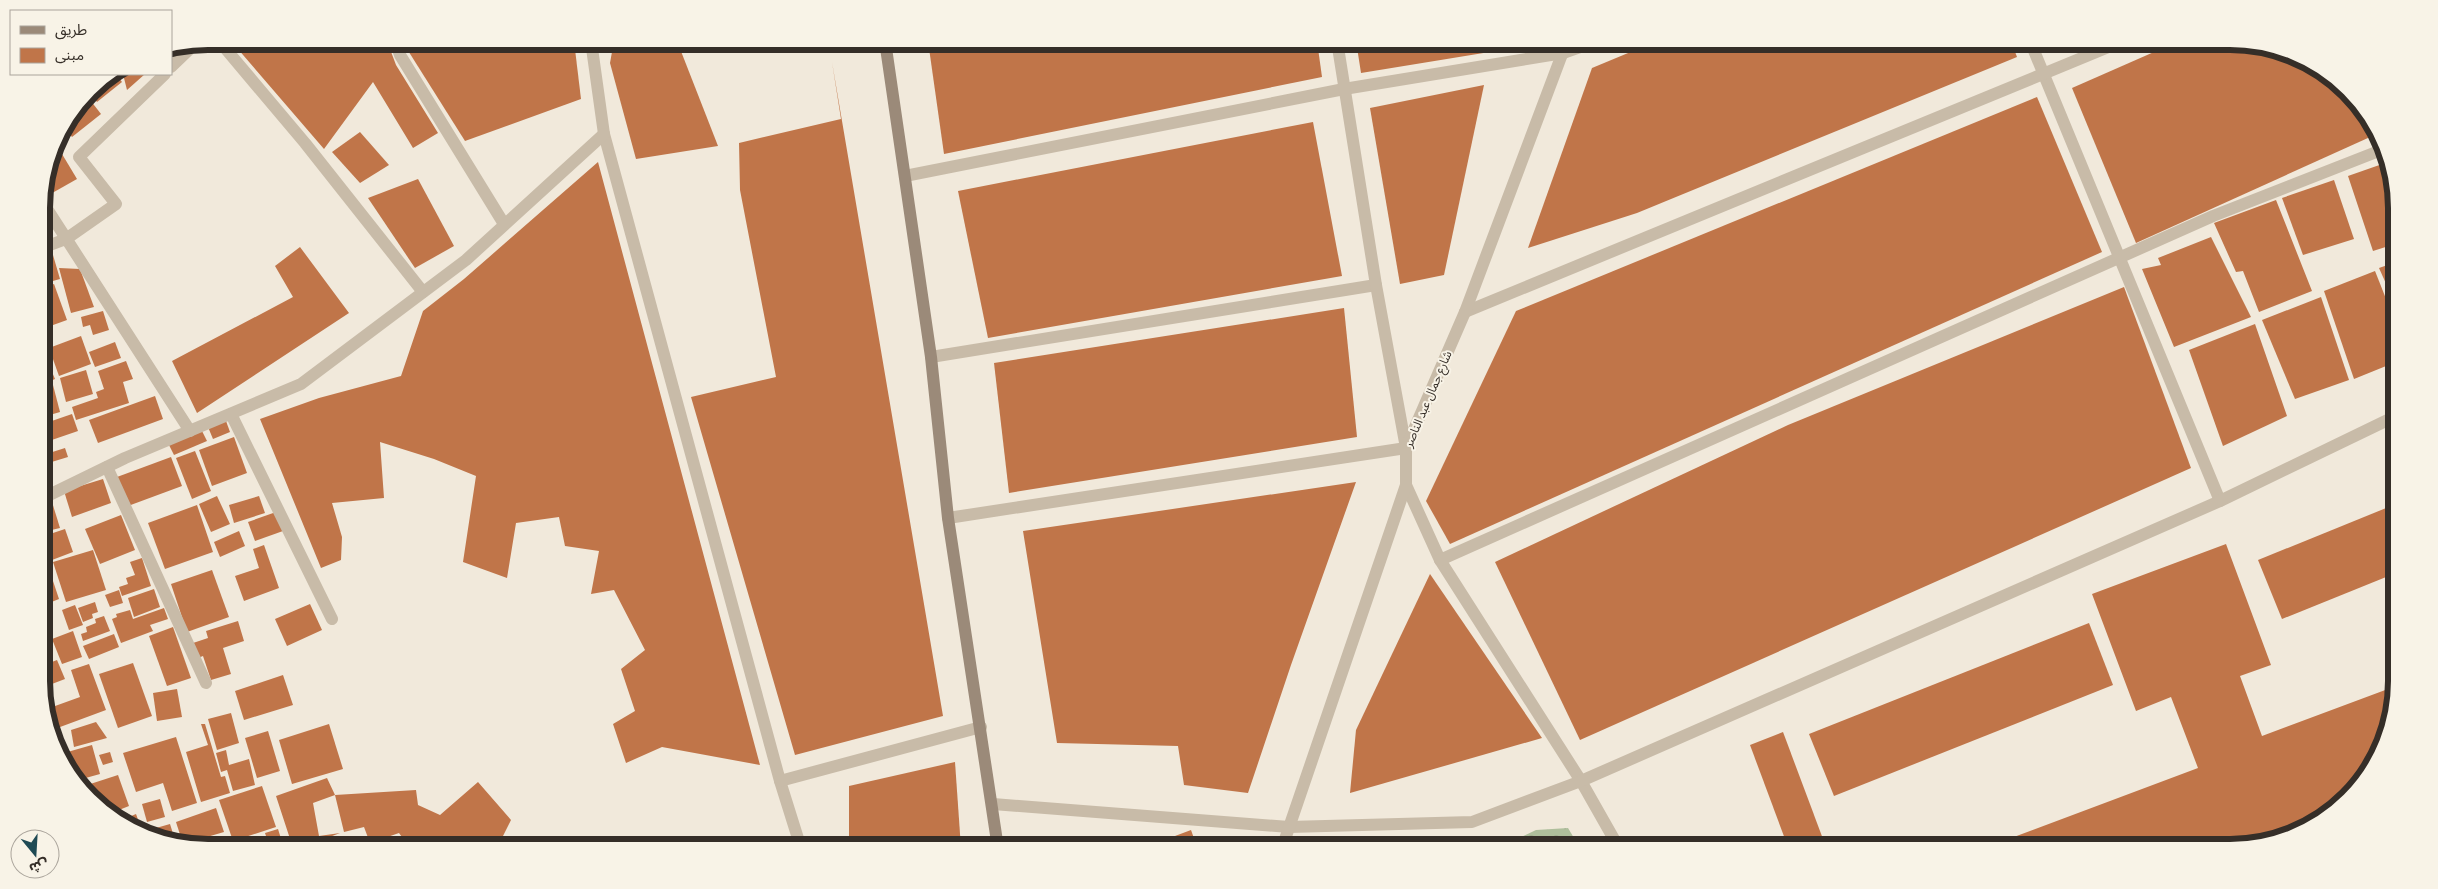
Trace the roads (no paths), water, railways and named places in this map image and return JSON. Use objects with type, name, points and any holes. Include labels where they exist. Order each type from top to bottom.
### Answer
[{"type":"main road","points":[[886,50],[931,357],[948,518],[997,839]]},
{"type":"street","points":[[227,50],[305,142],[423,292]]},
{"type":"street","points":[[398,50],[504,224]]},
{"type":"street","points":[[592,50],[604,134],[780,781],[798,839]]},
{"type":"street","points":[[948,518],[1406,448],[1376,285],[1338,50]]},
{"type":"street","points":[[904,176],[1549,50]]},
{"type":"street","name":"شارع جمال عبد الناصر","points":[[1285,839],[1406,485],[1406,448],[1465,312],[1564,50]]},
{"type":"street","points":[[2033,50],[2220,501]]},
{"type":"street","points":[[1465,312],[2101,50]]},
{"type":"street","points":[[172,66],[188,51]]},
{"type":"street","points":[[50,245],[66,239],[116,204],[80,157],[164,75]]},
{"type":"street","points":[[50,495],[107,467],[301,384],[466,260],[604,134]]},
{"type":"street","points":[[1440,560],[2213,216],[2378,151]]},
{"type":"street","points":[[50,214],[190,431]]},
{"type":"street","points":[[931,357],[1376,285]]},
{"type":"street","points":[[231,414],[332,619]]},
{"type":"street","points":[[993,804],[1289,828],[1472,822],[1581,781],[2220,501],[2388,420]]},
{"type":"street","points":[[107,467],[206,683]]},
{"type":"street","points":[[1406,485],[1440,560],[1581,781],[1615,839]]},
{"type":"street","points":[[780,781],[981,727]]}]
